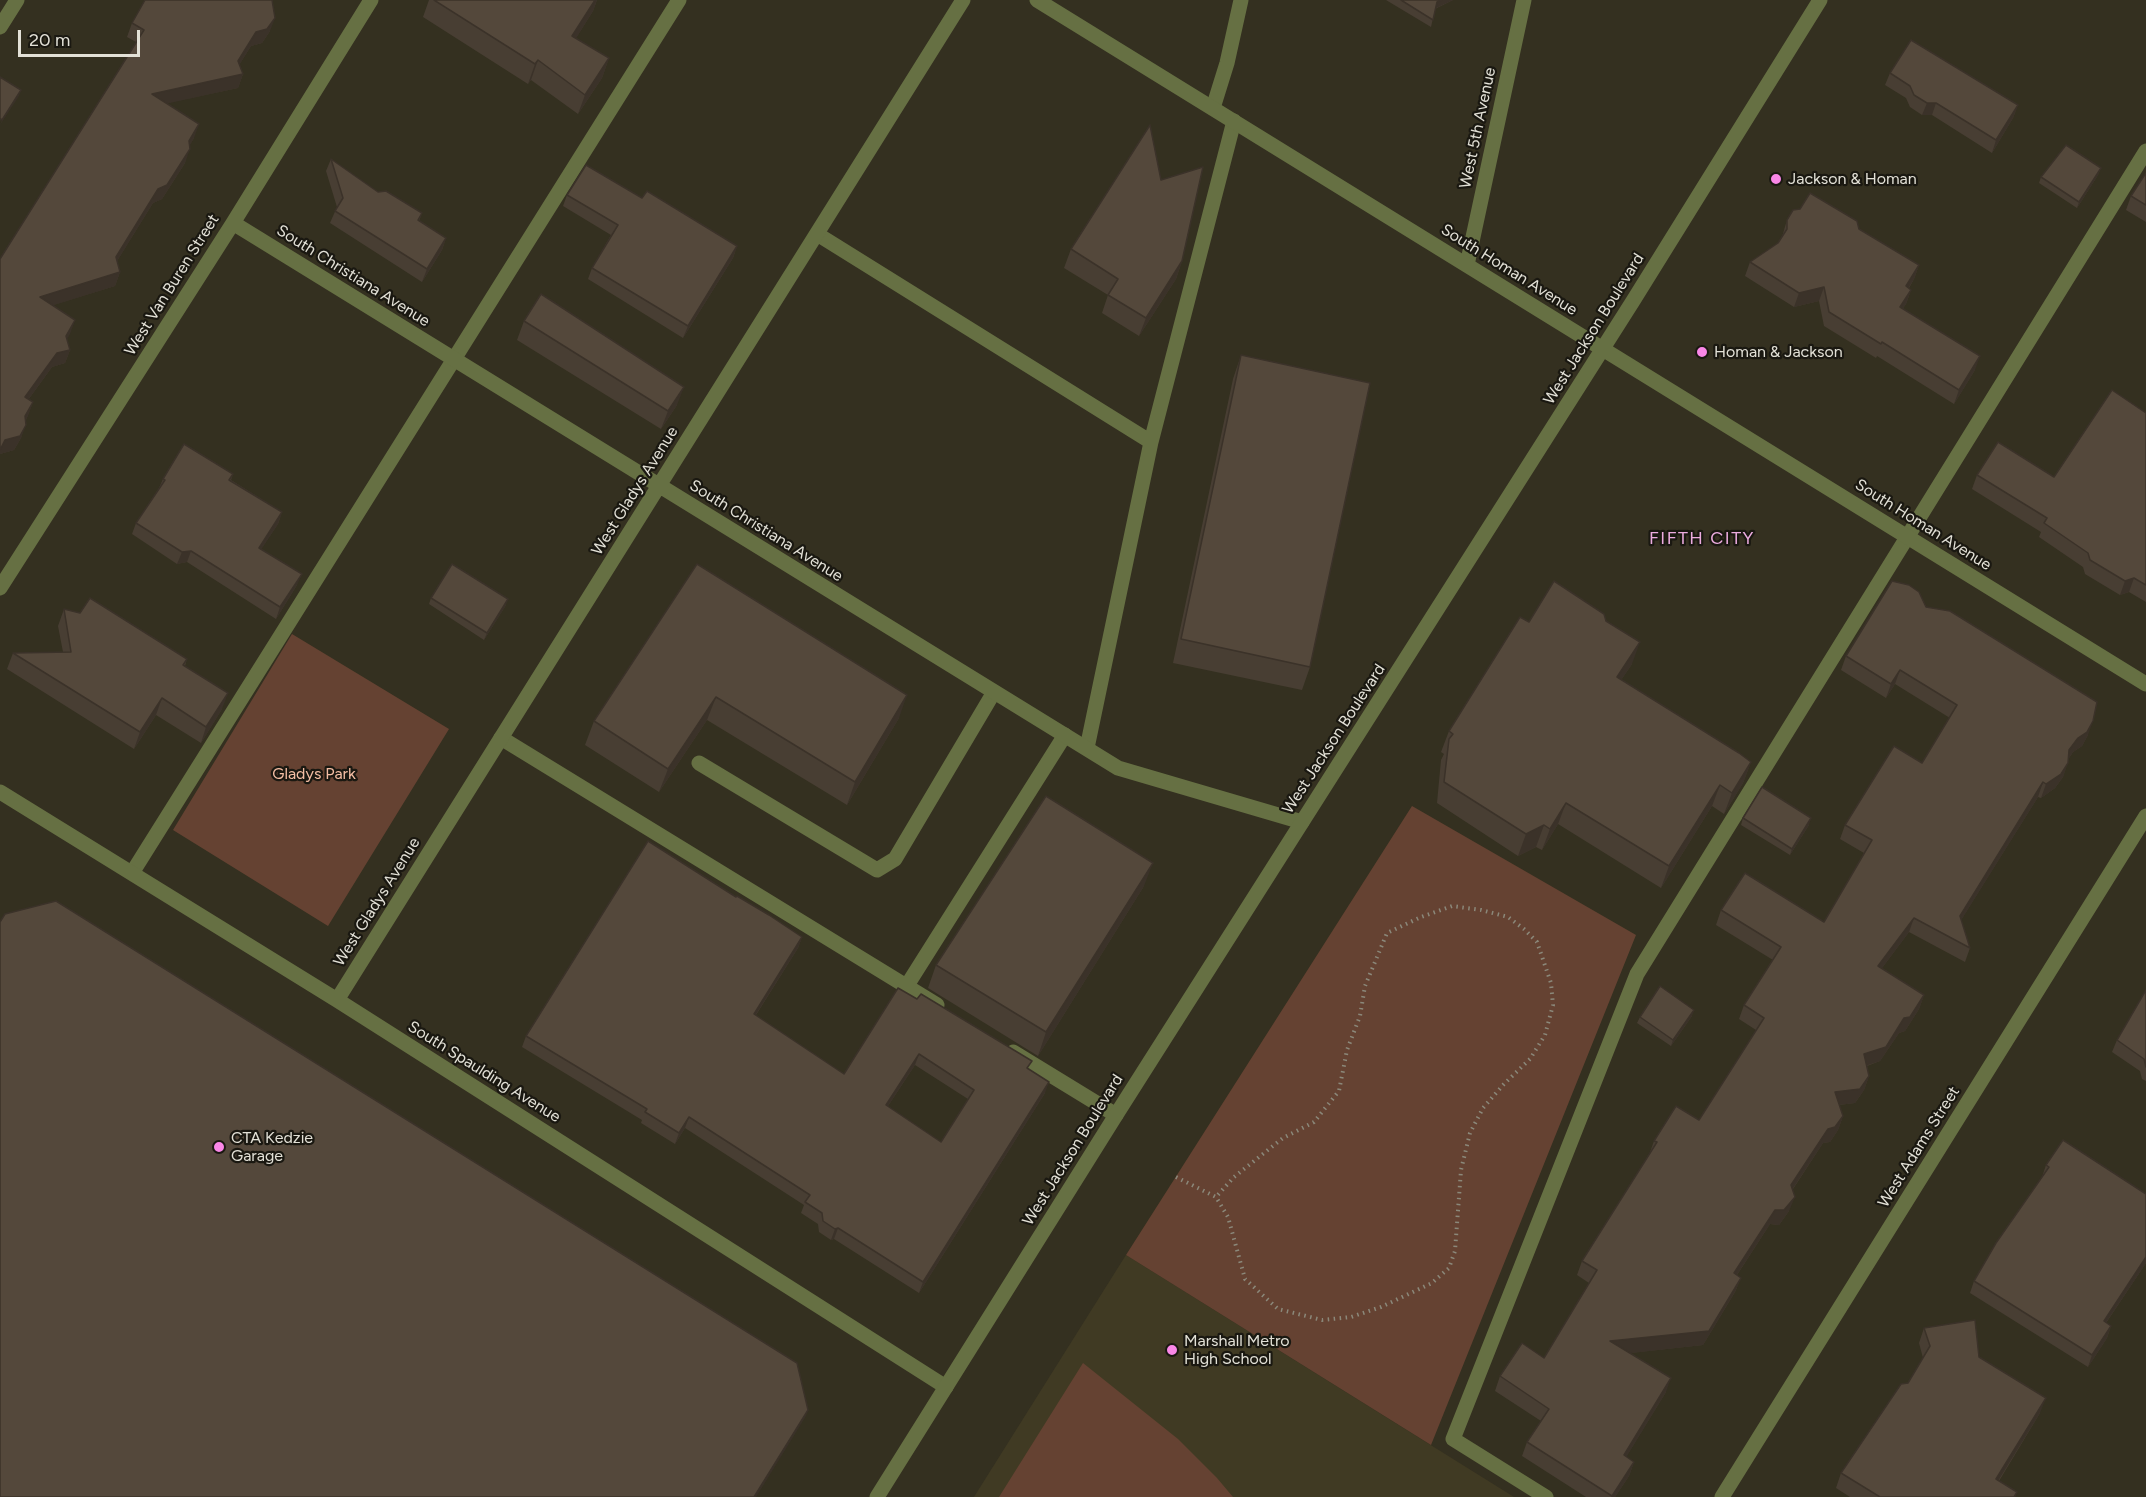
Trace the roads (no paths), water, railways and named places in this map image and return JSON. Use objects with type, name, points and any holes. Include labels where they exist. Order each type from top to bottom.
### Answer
[{"type":"street","points":[[0,27],[17,0]]},
{"type":"street","name":"West Van Buren Street","points":[[0,588],[371,0]]},
{"type":"street","points":[[132,873],[679,0]]},
{"type":"street","name":"West Gladys Avenue","points":[[337,1000],[963,0]]},
{"type":"street","name":"South Homan Avenue","points":[[1037,0],[2146,684]]},
{"type":"street","points":[[1214,108],[1241,0]]},
{"type":"street","name":"West 5th Avenue","points":[[1467,265],[1524,0]]},
{"type":"street","name":"West Jackson Boulevard","points":[[877,1497],[1116,1115],[1603,349],[1820,0]]},
{"type":"street","points":[[1087,748],[1151,442],[1234,121]]},
{"type":"street","points":[[1546,1497],[1453,1439],[1636,974],[2146,151]]},
{"type":"street","name":"South Christiana Avenue","points":[[232,223],[1118,768],[1302,822]]},
{"type":"street","points":[[817,234],[1151,442]]},
{"type":"street","points":[[699,763],[877,870],[896,859],[994,692]]},
{"type":"street","points":[[906,987],[1065,735]]},
{"type":"street","points":[[501,738],[946,1011]]},
{"type":"street","name":"South Spaulding Avenue","points":[[0,792],[337,1000],[946,1387]]},
{"type":"street","name":"West Adams Street","points":[[1722,1497],[2146,816]]},
{"type":"street","points":[[997,1042],[1116,1115]]},
{"type":"place","name":"Jackson & Homan","points":[[1776,179]]},
{"type":"place","name":"Homan & Jackson","points":[[1702,352]]},
{"type":"place","name":"CTA Kedzie Garage","points":[[219,1147]]},
{"type":"place","name":"Marshall Metro High School","points":[[1172,1350]]},
{"type":"district","name":"FIFTH CITY","points":[[1702,539]]},
{"type":"park label","name":"Gladys Park","points":[[314,774]]}]
